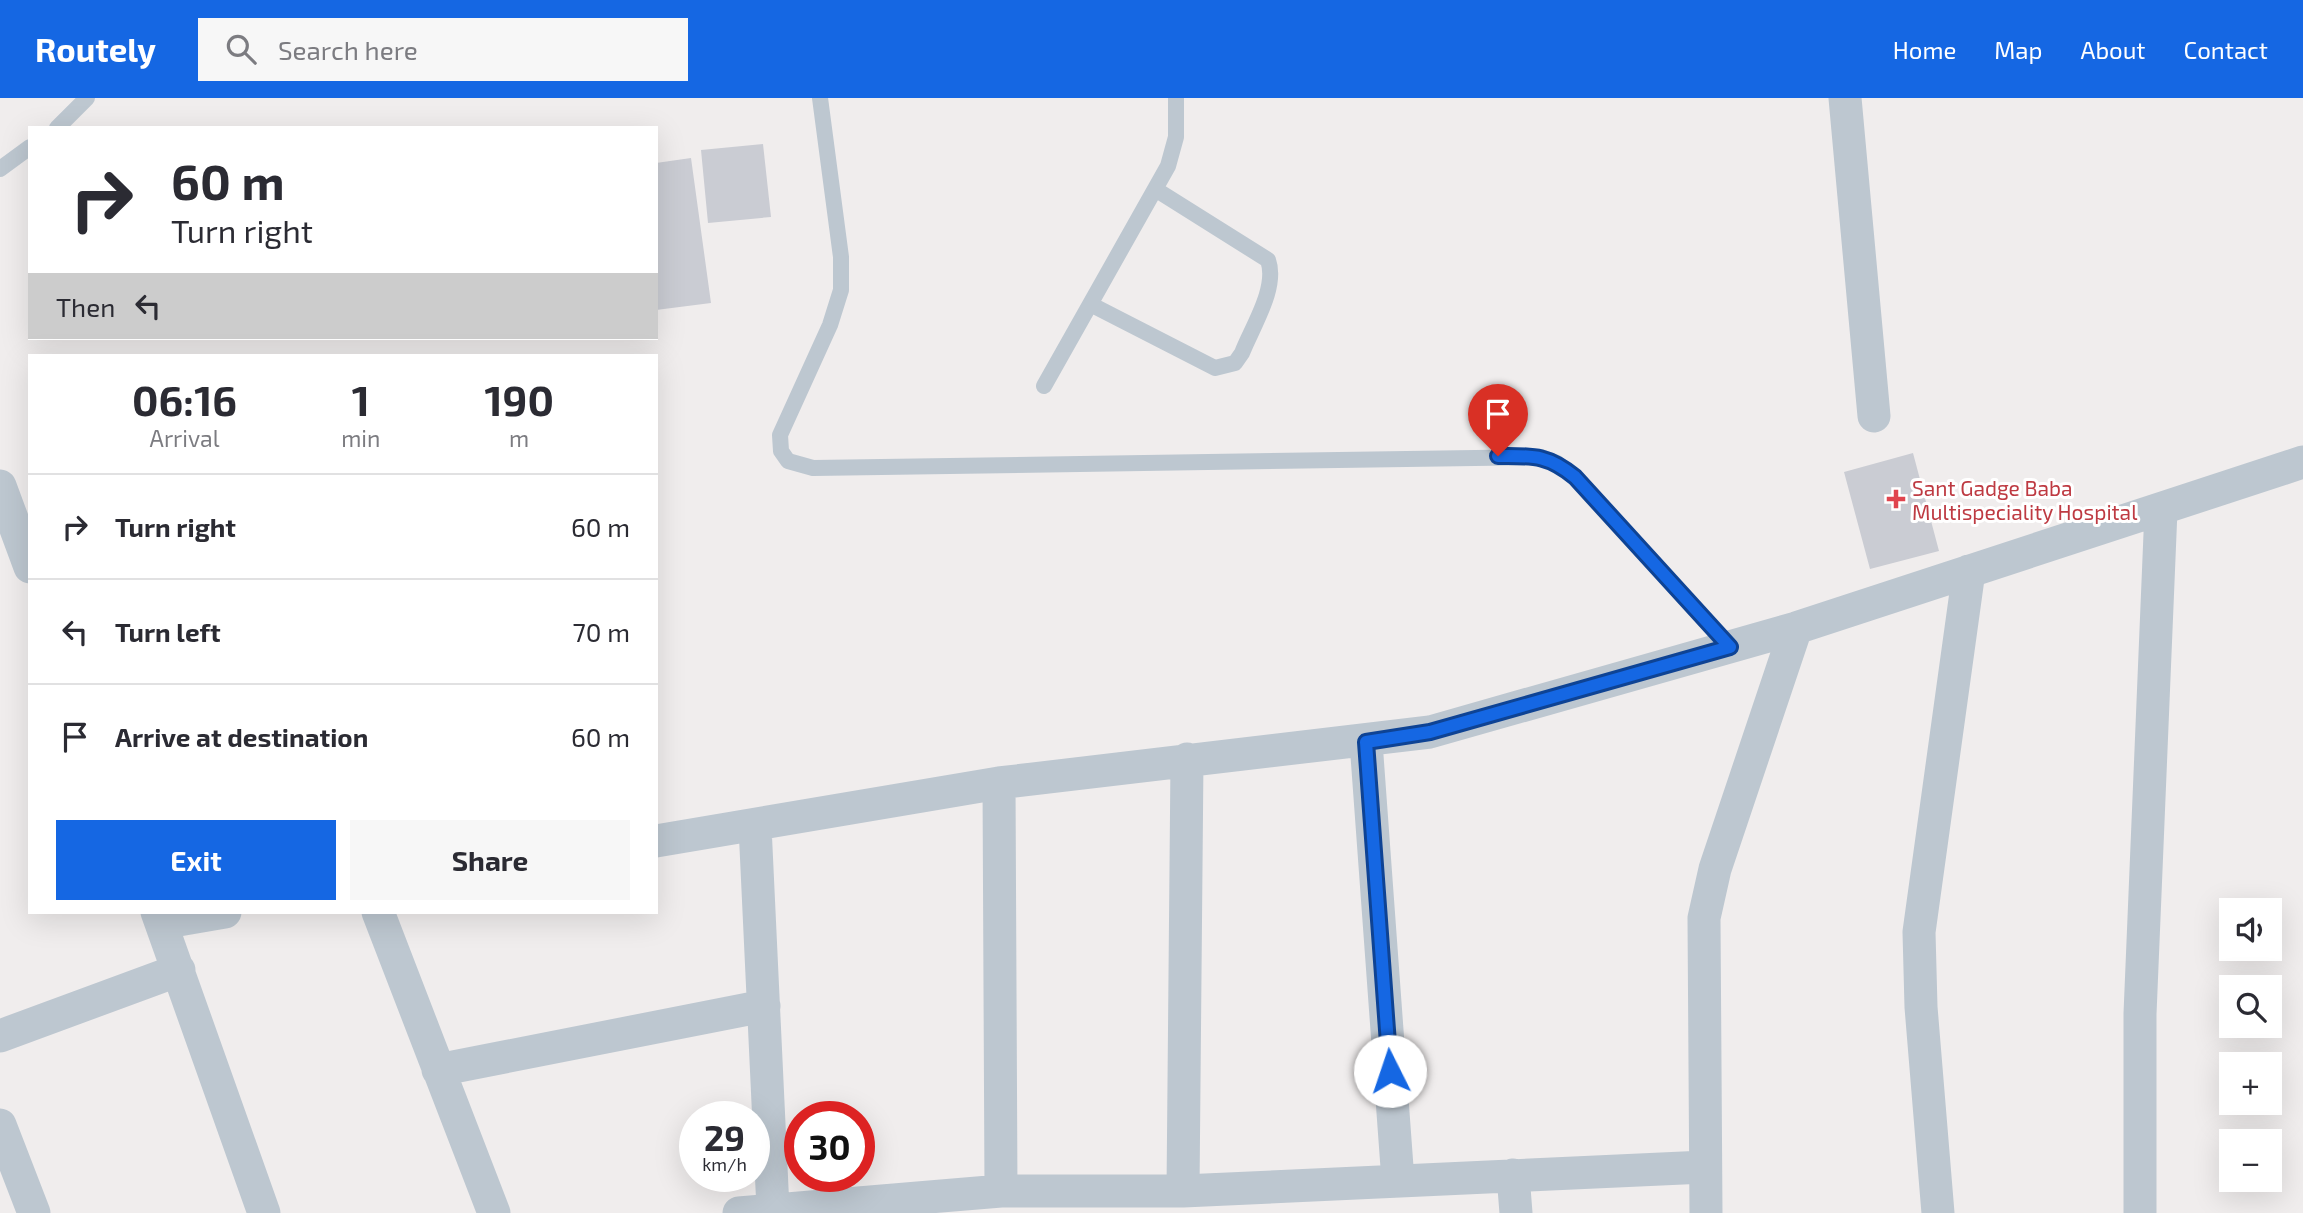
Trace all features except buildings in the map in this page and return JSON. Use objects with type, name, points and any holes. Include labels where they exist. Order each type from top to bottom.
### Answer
[{"type":"street","points":[[1845,98],[1874,416]]},
{"type":"street","points":[[658,841],[999,783],[1366,742],[1430,732],[1796,628],[2303,463]]},
{"type":"street","points":[[0,486],[28,562]]},
{"type":"street","points":[[2140,1213],[2140,1014],[2161,510]]},
{"type":"street","points":[[1938,1213],[1920,1007],[1919,932],[1969,571]]},
{"type":"street","points":[[1706,1213],[1706,904],[1796,628]]},
{"type":"street","points":[[1366,742],[1398,1181]]},
{"type":"street","points":[[1183,1191],[1187,760]]},
{"type":"street","points":[[999,783],[1001,1191]]},
{"type":"street","points":[[755,826],[773,1209]]},
{"type":"street","points":[[199,914],[159,917],[264,1213]]},
{"type":"street","points":[[379,914],[494,1213]]},
{"type":"street","points":[[0,1036],[179,970]]},
{"type":"street","points":[[438,1070],[764,1006]]},
{"type":"street","points":[[0,1125],[34,1213]]},
{"type":"street","points":[[740,1213],[1001,1191],[1183,1191],[1704,1167]]},
{"type":"street","points":[[1513,1175],[1516,1213]]},
{"type":"lane","points":[[60,126],[87,98]]},
{"type":"lane","points":[[820,98],[841,257],[841,290],[830,325],[780,435],[781,451],[788,461],[813,468],[1541,457],[1558,463],[1575,477],[1730,647]]},
{"type":"lane","points":[[1044,386],[1092,305],[1174,150],[1176,98]]},
{"type":"lane","points":[[0,169],[28,148]]},
{"type":"lane","points":[[1092,305],[1215,368],[1235,363],[1242,354],[1270,283],[1272,270],[1268,260],[1155,189]]},
{"type":"place","name":"Sant Gadge Baba Multispeciality Hospital","points":[[1896,499]]},
{"type":"route","points":[[1390,1071],[1366,742],[1430,732],[1730,647],[1575,477],[1558,463],[1541,457],[1498,456]]}]
